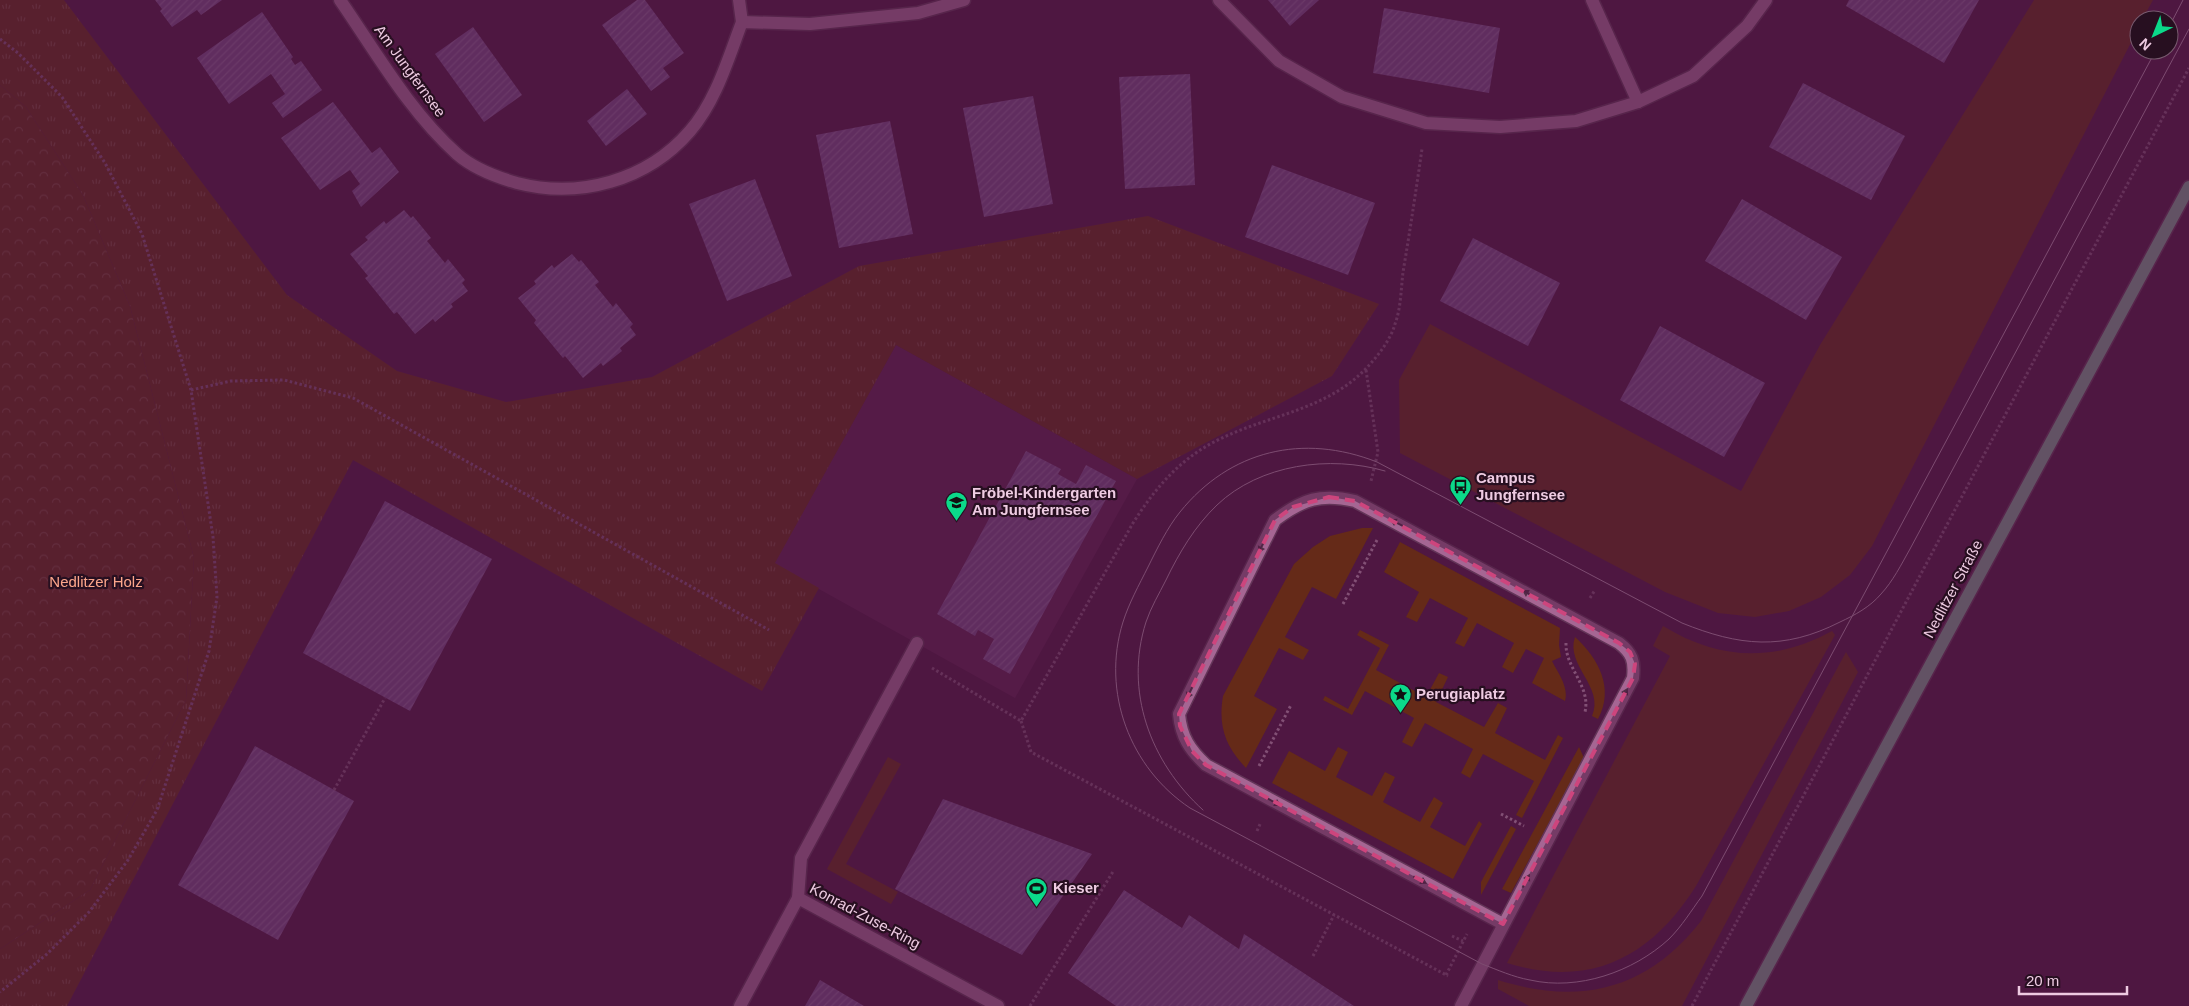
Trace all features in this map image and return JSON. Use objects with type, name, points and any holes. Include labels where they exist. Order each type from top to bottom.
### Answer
[{"type":"main road","name":"Nedlitzer Straße","points":[[1746,1006],[2189,187]]},
{"type":"street","name":"Am Jungfernsee","points":[[340,0],[425,122],[458,155],[494,177],[539,188],[578,189],[620,180],[657,160],[690,131],[716,91],[742,22]]},
{"type":"street","points":[[739,0],[742,22],[810,24],[918,13],[964,0]]},
{"type":"street","points":[[1219,0],[1279,61],[1342,97],[1426,123],[1500,127],[1576,121],[1638,102],[1693,76],[1747,26],[1766,0]]},
{"type":"street","points":[[1592,0],[1638,102]]},
{"type":"street","points":[[1460,1006],[1634,678],[1635,664],[1630,652],[1619,643],[1355,501],[1329,497],[1313,499],[1293,507],[1275,520],[1179,714],[1180,726],[1192,751],[1206,765],[1503,924]]},
{"type":"street","points":[[798,898],[801,858],[917,643]]},
{"type":"street","name":"Konrad-Zuse-Ring","points":[[740,1006],[798,898],[998,1006]]},
{"type":"path","points":[[0,39],[18,53],[62,97],[105,162],[142,234],[191,390],[213,537],[217,597],[209,651],[157,810],[128,860],[89,912],[47,954],[0,992]]},
{"type":"path","points":[[1692,1006],[2189,68]]},
{"type":"path","points":[[1021,721],[1133,523],[1149,498],[1165,479],[1189,458],[1210,444],[1231,434],[1324,400],[1348,386],[1378,356],[1396,324],[1426,123]]},
{"type":"path","points":[[1366,370],[1378,452],[1371,481]]},
{"type":"path","points":[[191,390],[232,381],[284,380],[353,398],[769,630]]},
{"type":"path","points":[[1343,604],[1388,518]]},
{"type":"path","points":[[1581,718],[1585,711],[1586,694],[1566,648],[1567,636],[1595,590]]},
{"type":"path","points":[[911,655],[1021,721],[1031,752],[1470,988]]},
{"type":"path","points":[[334,790],[385,698]]},
{"type":"path","points":[[1501,814],[1524,826],[1520,834]]},
{"type":"path","points":[[1030,1006],[1114,870]]},
{"type":"path","points":[[1446,975],[1479,912]]},
{"type":"path","points":[[1313,956],[1334,915]]},
{"type":"path","points":[[1452,936],[1463,941]]},
{"type":"highlighted area","points":[[1329,497],[1355,501],[1619,643],[1630,652],[1635,664],[1633,678],[1503,924],[1206,765],[1192,751],[1180,726],[1179,714],[1275,520],[1293,507]]},
{"type":"shaded area","name":"Fröbel-Kindergarten Am Jungfernsee","points":[[896,345],[1137,479],[1015,698],[774,564]]},
{"type":"green space","points":[[0,0],[64,0],[287,295],[397,371],[506,402],[652,377],[859,266],[1148,216],[1379,304],[1332,376],[1137,479],[896,345],[775,563],[819,588],[762,691],[353,460],[67,1006],[0,1006],[0,949],[90,890],[186,700],[194,558],[130,306],[83,195],[26,107],[0,85]]},
{"type":"green space","points":[[2034,0],[2153,0],[2148,10],[2129,10],[2129,46],[1872,546],[1850,575],[1821,597],[1789,611],[1755,617],[1718,613],[1665,592],[1400,453],[1399,380],[1430,324],[1741,491],[1820,345]]},
{"type":"green space","name":"Nedlitzer Holz","points":[[0,85],[26,107],[83,195],[130,306],[194,558],[186,700],[90,890],[0,949]]},
{"type":"green space","points":[[1362,528],[1373,528],[1336,599],[1312,587],[1285,637],[1309,650],[1303,660],[1279,648],[1254,696],[1277,709],[1246,768],[1233,752],[1225,735],[1222,717],[1223,696],[1294,564],[1313,547],[1330,536]]},
{"type":"green space","points":[[1400,542],[1560,628],[1559,645],[1561,657],[1552,661],[1566,691],[1565,701],[1532,683],[1544,658],[1526,649],[1513,673],[1502,667],[1514,643],[1477,623],[1464,647],[1455,643],[1468,618],[1430,598],[1417,622],[1406,617],[1419,592],[1384,572]]},
{"type":"green space","points":[[1663,626],[1705,646],[1747,653],[1789,648],[1832,631],[1835,635],[1696,886],[1678,911],[1659,932],[1639,948],[1616,961],[1592,969],[1566,972],[1537,970],[1507,963],[1670,656],[1653,646]]},
{"type":"green space","points":[[1360,630],[1389,645],[1376,670],[1426,697],[1439,673],[1448,677],[1436,702],[1484,727],[1498,703],[1507,708],[1495,733],[1545,760],[1558,735],[1563,738],[1522,818],[1516,815],[1534,781],[1483,754],[1470,778],[1461,773],[1473,749],[1425,723],[1412,747],[1402,742],[1414,718],[1365,691],[1352,715],[1323,700],[1325,696],[1348,709],[1380,648],[1357,635]]},
{"type":"green space","points":[[1575,637],[1591,654],[1602,674],[1605,696],[1598,719],[1592,716],[1595,705],[1593,695],[1575,657],[1573,647]]},
{"type":"green space","points":[[1846,652],[1858,672],[1682,1006],[1529,1006],[1498,989],[1498,980],[1528,988],[1557,991],[1584,991],[1610,986],[1635,977],[1658,963],[1680,944],[1701,921]]},
{"type":"green space","points":[[1338,747],[1348,752],[1336,777],[1372,796],[1385,772],[1395,777],[1383,802],[1420,822],[1434,797],[1443,803],[1430,827],[1465,846],[1479,821],[1482,824],[1453,879],[1272,783],[1289,751],[1325,771]]},
{"type":"green space","points":[[1579,747],[1584,758],[1511,893],[1502,889]]},
{"type":"green space","points":[[888,757],[901,764],[846,864],[898,892],[891,904],[827,869]]},
{"type":"green space","points":[[1511,826],[1516,829],[1481,895],[1481,882]]},
{"type":"building","points":[[155,0],[222,0],[201,15],[197,10],[172,27],[160,11],[162,9]]},
{"type":"building","points":[[637,0],[645,0],[684,53],[663,68],[670,77],[651,91],[602,25]]},
{"type":"building","points":[[1268,0],[1319,0],[1290,26]]},
{"type":"building","points":[[1849,0],[1979,0],[1944,63],[1846,6]]},
{"type":"building","points":[[1384,8],[1500,28],[1489,93],[1373,73]]},
{"type":"building","points":[[262,12],[293,57],[291,59],[295,65],[301,61],[322,90],[283,118],[272,103],[285,94],[271,74],[229,104],[197,58]]},
{"type":"building","points":[[473,27],[522,95],[484,122],[435,54]]},
{"type":"building","points":[[1190,74],[1195,185],[1125,189],[1119,77]]},
{"type":"building","points":[[1803,83],[1905,136],[1871,200],[1769,147]]},
{"type":"building","points":[[627,89],[647,114],[606,146],[587,121]]},
{"type":"building","points":[[1033,96],[1053,204],[984,217],[963,108]]},
{"type":"building","points":[[333,102],[372,153],[380,147],[399,172],[361,207],[352,191],[360,184],[350,170],[320,190],[281,138]]},
{"type":"building","points":[[890,121],[913,234],[839,248],[816,135]]},
{"type":"building","points":[[1272,165],[1375,203],[1348,275],[1245,237]]},
{"type":"building","points":[[755,179],[792,276],[727,301],[689,204]]},
{"type":"building","points":[[1742,199],[1842,257],[1806,320],[1705,261]]},
{"type":"building","points":[[404,210],[411,218],[413,216],[431,238],[427,241],[445,263],[448,259],[465,280],[462,283],[468,291],[451,304],[453,307],[435,322],[433,319],[415,334],[397,312],[394,314],[365,278],[368,276],[350,254],[368,240],[365,237],[384,221],[386,224]]},
{"type":"building","points":[[1473,238],[1560,283],[1528,346],[1440,301]]},
{"type":"building","points":[[572,254],[579,262],[581,260],[599,282],[595,285],[613,307],[616,303],[633,324],[630,327],[636,335],[620,348],[622,351],[603,366],[601,363],[583,378],[565,356],[563,358],[534,323],[536,320],[518,298],[536,284],[534,281],[552,265],[554,268]]},
{"type":"building","points":[[1660,326],[1765,383],[1724,457],[1620,400]]},
{"type":"building","points":[[1026,451],[1061,469],[1058,474],[1076,484],[1086,465],[1116,481],[1010,674],[983,659],[994,639],[978,630],[975,636],[937,614]]},
{"type":"building","points":[[385,501],[492,559],[410,711],[303,653]]},
{"type":"building","points":[[255,746],[354,801],[278,940],[178,885]]},
{"type":"building","points":[[943,799],[1092,854],[1022,955],[895,889]]},
{"type":"building","points":[[1124,890],[1182,928],[1189,915],[1239,949],[1244,934],[1354,1006],[1116,1006],[1068,973]]},
{"type":"building","points":[[820,980],[864,1006],[805,1006]]},
{"type":"tram line","points":[[2178,10],[2183,0]]},
{"type":"tram line","points":[[2179,48],[2189,29]]},
{"type":"tram line","points":[[1853,615],[2151,60]]},
{"type":"tram line","points":[[1853,615],[1877,599],[1903,561],[2172,60]]},
{"type":"tram line","points":[[1295,449],[1322,449],[1349,453],[1377,462],[1682,623],[1723,637],[1761,642],[1799,638],[1853,615],[1702,896],[1682,924],[1669,939],[1639,961],[1604,976],[1586,981],[1567,983],[1548,983],[1524,979],[1482,964],[1190,808],[1169,791],[1151,772],[1137,750],[1126,726],[1119,701],[1116,675],[1117,648],[1125,615],[1159,546],[1180,512],[1200,491],[1221,474],[1245,461],[1270,453],[1295,449]]},
{"type":"tram line","points":[[1203,810],[1184,791],[1156,748],[1146,724],[1140,699],[1138,674],[1140,648],[1146,622],[1176,560],[1188,540],[1209,513],[1234,491],[1254,480],[1275,472],[1319,464],[1364,466],[1385,471]]},
{"type":"place","name":"Campus Jungfernsee","points":[[1460,506]]},
{"type":"place","name":"Fröbel-Kindergarten Am Jungfernsee","points":[[956,521]]},
{"type":"place","name":"Perugiaplatz","points":[[1400,713]]},
{"type":"place","name":"Kieser","points":[[1037,907]]}]
